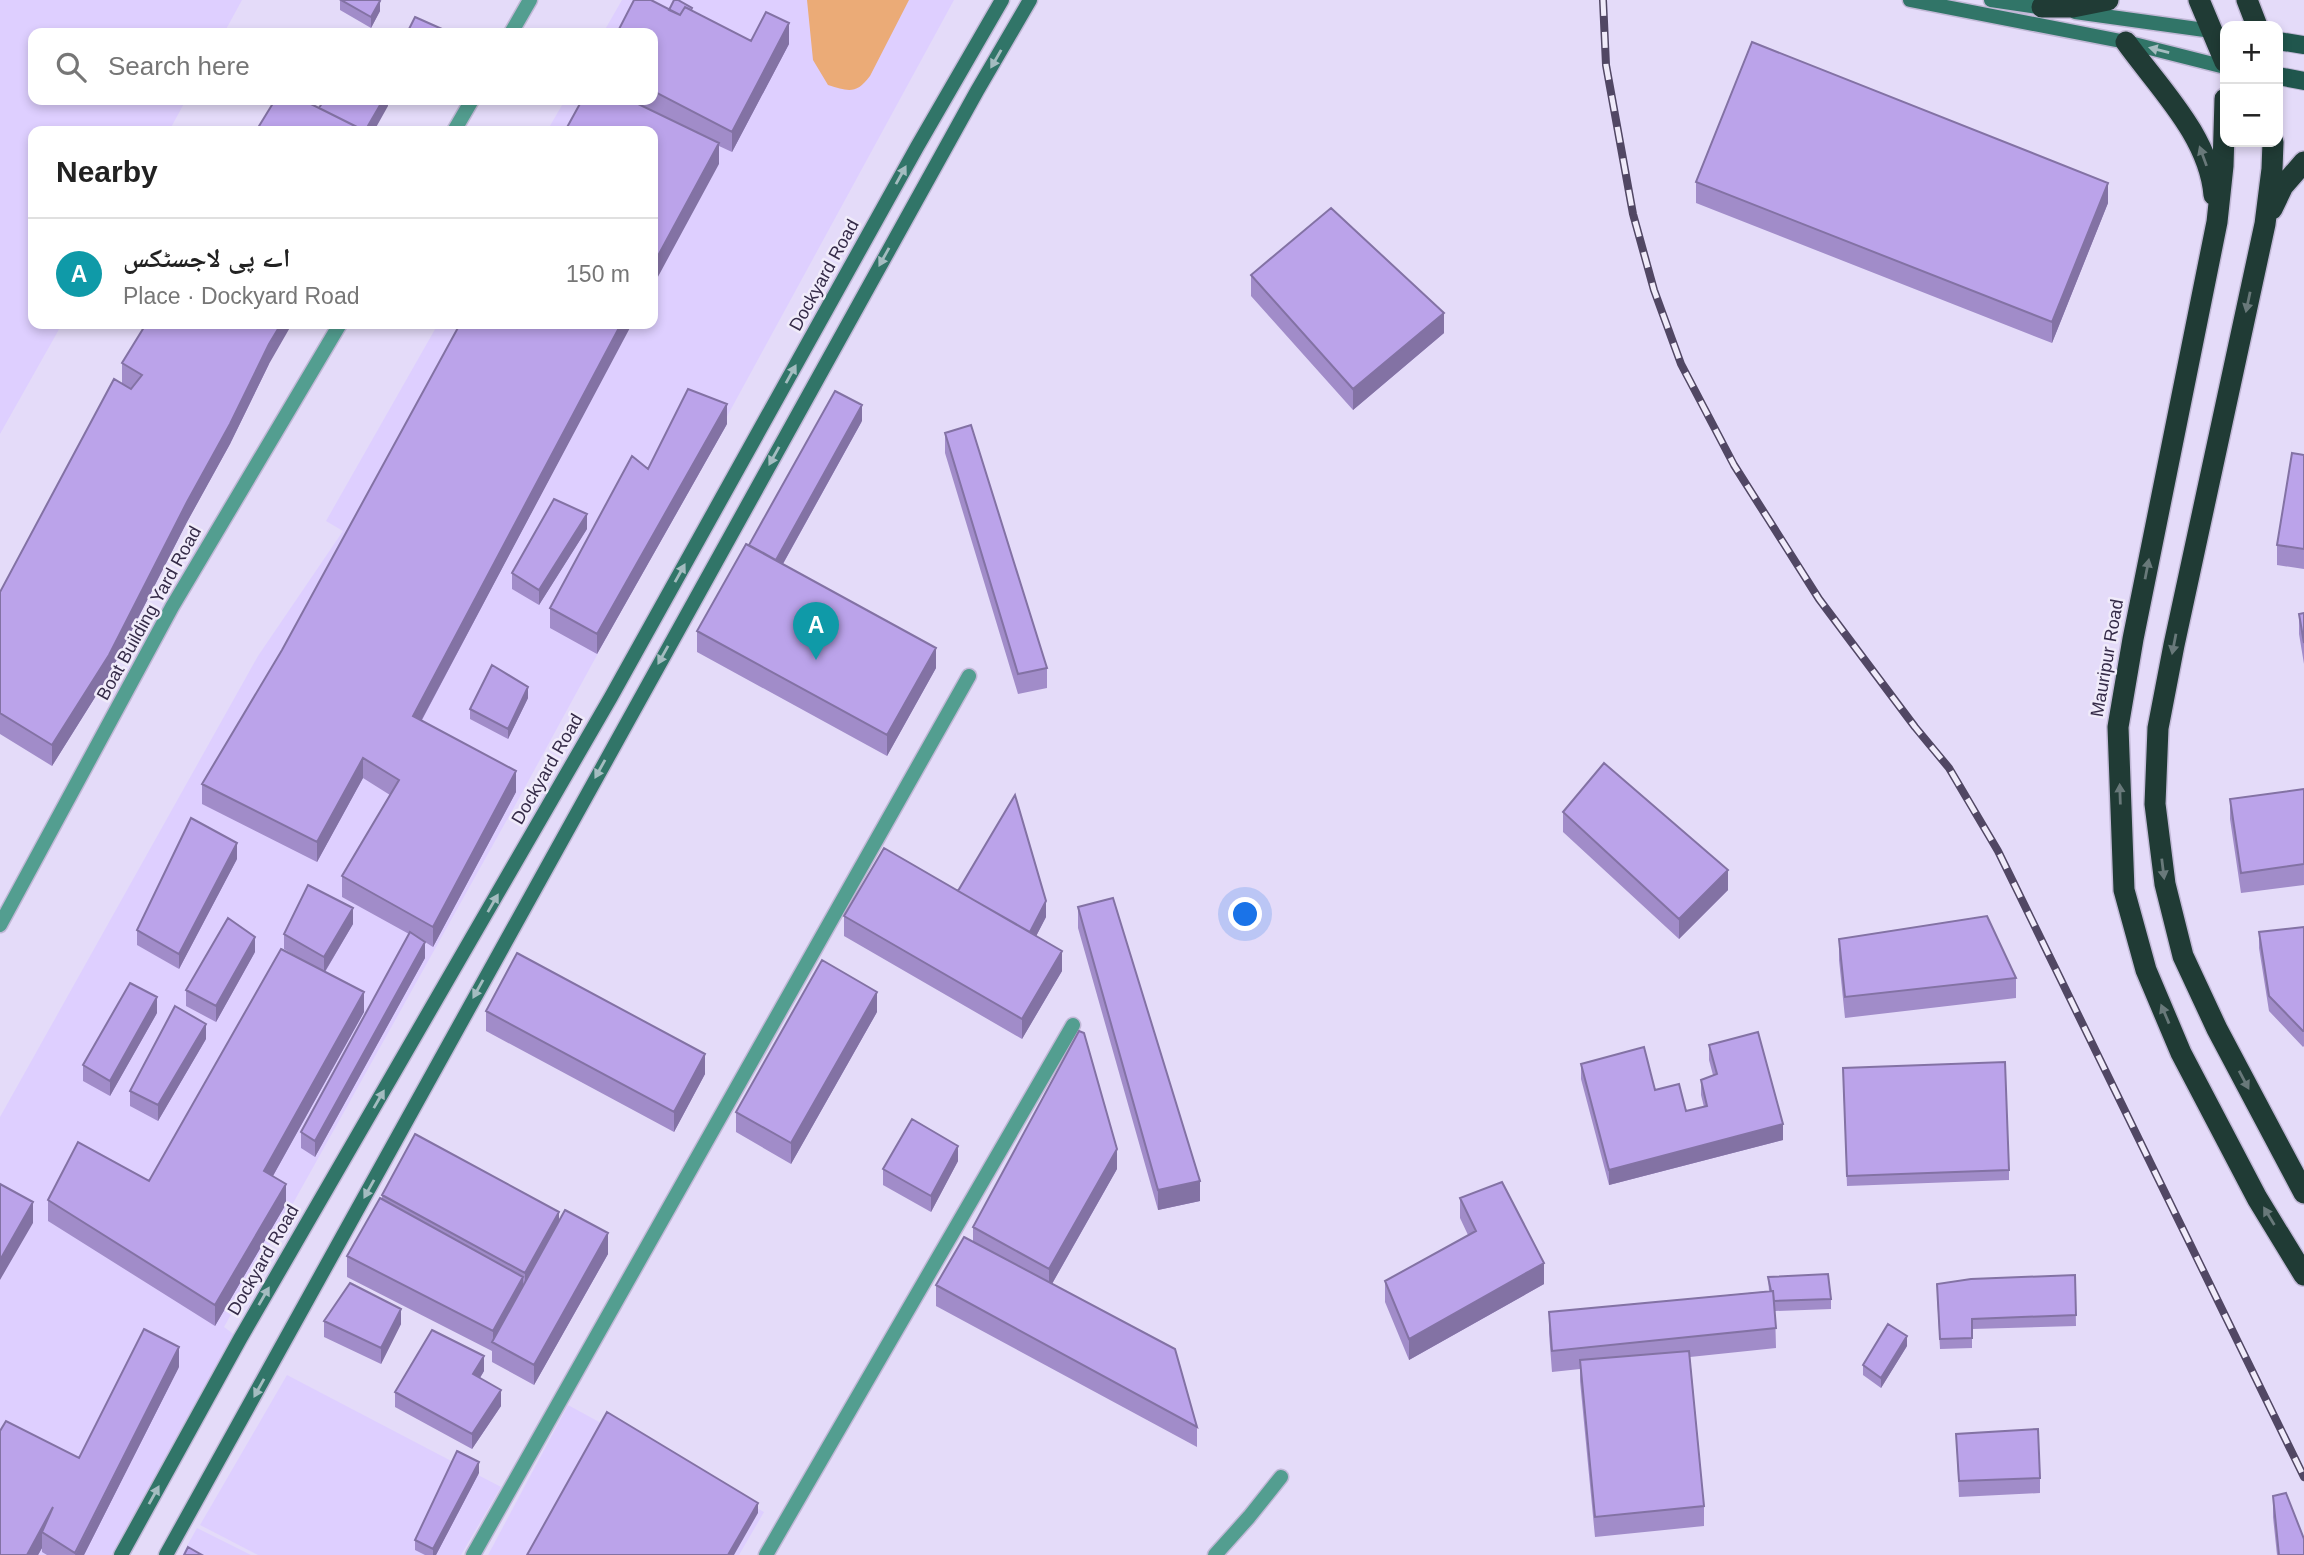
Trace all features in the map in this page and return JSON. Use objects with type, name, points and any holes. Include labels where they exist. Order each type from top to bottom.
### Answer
[{"type":"highway","points":[[2042,7],[2073,7],[2108,0]]},
{"type":"highway","points":[[2199,0],[2219,32]]},
{"type":"highway","points":[[2247,0],[2255,21]]},
{"type":"highway","points":[[2126,41],[2182,113],[2201,148],[2214,187],[2215,228]]},
{"type":"highway","name":"Mauripur Road","points":[[2224,147],[2215,228],[2138,612],[2118,727],[2124,890],[2146,970],[2181,1053],[2257,1198],[2304,1275]]},
{"type":"highway","points":[[2273,147],[2263,229],[2158,728],[2155,804],[2165,884],[2183,956],[2217,1030],[2304,1193]]},
{"type":"highway","points":[[2263,229],[2283,186],[2304,162]]},
{"type":"main road","points":[[2283,42],[2304,45]]},
{"type":"main road","points":[[2283,77],[2304,80]]},
{"type":"street","points":[[514,28],[530,0]]},
{"type":"street","name":"Dockyard Road","points":[[121,1555],[240,1339],[611,697],[917,147],[1002,0]]},
{"type":"street","points":[[166,1555],[633,709],[1030,0]]},
{"type":"street","points":[[1910,0],[2126,41],[2220,63]]},
{"type":"street","points":[[1991,0],[2219,32]]},
{"type":"street","points":[[457,126],[469,105]]},
{"type":"street","name":"Boat Building Yard Road","points":[[0,925],[172,607],[337,329]]},
{"type":"street","points":[[472,1555],[969,676]]},
{"type":"street","points":[[766,1555],[1073,1025]]},
{"type":"street","points":[[1215,1555],[1281,1477]]},
{"type":"shaded area","points":[[0,0],[242,0],[227,28],[28,28],[28,105],[183,105],[172,126],[28,126],[28,329],[59,329],[0,434]]},
{"type":"shaded area","points":[[622,0],[954,0],[518,800],[224,1327],[240,1339],[121,1555],[2,1555],[0,1117],[258,656],[343,531],[326,521],[435,329],[658,329],[658,126],[550,126],[562,105],[658,105],[658,28],[606,28]]},
{"type":"shaded area","points":[[807,0],[909,0],[870,76],[856,89],[851,90],[828,85],[813,60]]},
{"type":"shaded area","points":[[287,1375],[501,1487],[461,1555],[258,1555],[200,1525]]},
{"type":"shaded area","points":[[568,1405],[764,1512],[739,1555],[488,1555]]},
{"type":"shaded area","points":[[197,1528],[251,1555],[182,1555]]},
{"type":"building","points":[[341,0],[378,0],[380,1],[371,17]]},
{"type":"building","points":[[634,0],[651,0],[680,15],[685,7],[751,41],[766,12],[789,23],[732,132],[658,94],[658,28],[620,28]]},
{"type":"building","points":[[674,0],[692,8],[691,10],[685,7],[680,15],[669,10]]},
{"type":"building","points":[[415,17],[440,28],[410,28]]},
{"type":"building","points":[[1752,42],[2108,183],[2052,322],[1696,182]]},
{"type":"building","points":[[272,105],[313,105],[355,126],[259,126]]},
{"type":"building","points":[[321,105],[380,105],[368,126],[355,126],[319,108]]},
{"type":"building","points":[[579,105],[640,105],[719,143],[658,256],[658,126],[568,126]]},
{"type":"building","points":[[1331,208],[1444,313],[1353,389],[1251,275]]},
{"type":"building","points":[[143,329],[278,329],[109,655],[52,745],[0,713],[0,592],[114,379],[131,389],[142,375],[122,363]]},
{"type":"building","points":[[457,329],[618,329],[413,716],[516,771],[433,927],[342,876],[399,780],[363,758],[317,842],[202,784],[282,650]]},
{"type":"building","points":[[688,389],[727,404],[597,634],[550,608],[632,456],[648,469]]},
{"type":"building","points":[[835,391],[862,405],[776,560],[749,545]]},
{"type":"building","points":[[971,425],[1047,668],[1018,674],[945,433]]},
{"type":"building","points":[[2292,453],[2304,455],[2304,549],[2277,545]]},
{"type":"building","points":[[554,499],[587,514],[539,590],[512,573]]},
{"type":"building","points":[[746,544],[936,648],[887,735],[697,631]]},
{"type":"building","points":[[2304,613],[2304,643],[2299,614]]},
{"type":"building","points":[[492,665],[528,687],[508,729],[470,709]]},
{"type":"building","points":[[1604,763],[1728,870],[1679,919],[1563,812]]},
{"type":"building","points":[[2304,789],[2304,864],[2241,873],[2230,799]]},
{"type":"building","points":[[1015,795],[1046,901],[1030,932],[958,891]]},
{"type":"building","points":[[191,818],[237,843],[179,954],[137,930]]},
{"type":"building","points":[[884,848],[1062,951],[1022,1019],[844,916]]},
{"type":"building","points":[[308,885],[353,908],[324,957],[284,934]]},
{"type":"building","points":[[1113,898],[1200,1181],[1158,1190],[1078,907]]},
{"type":"building","points":[[1987,916],[2016,978],[1845,997],[1839,939]]},
{"type":"building","points":[[228,918],[255,937],[216,1006],[186,990]]},
{"type":"building","points":[[2304,927],[2303,1031],[2269,996],[2259,932]]},
{"type":"building","points":[[410,932],[425,942],[315,1141],[301,1132]]},
{"type":"building","points":[[281,949],[364,992],[264,1171],[286,1184],[215,1305],[48,1200],[78,1142],[149,1181]]},
{"type":"building","points":[[517,953],[705,1054],[674,1112],[486,1011]]},
{"type":"building","points":[[822,960],[877,992],[791,1143],[736,1112]]},
{"type":"building","points":[[130,983],[157,997],[110,1081],[83,1065]]},
{"type":"building","points":[[175,1006],[206,1024],[158,1105],[130,1091]]},
{"type":"building","points":[[1079,1031],[1084,1033],[1117,1149],[1049,1269],[973,1227]]},
{"type":"building","points":[[1758,1032],[1783,1124],[1609,1170],[1581,1064],[1644,1047],[1655,1090],[1679,1084],[1686,1111],[1707,1106],[1701,1080],[1717,1074],[1709,1045]]},
{"type":"building","points":[[2005,1062],[2009,1170],[1847,1176],[1843,1068]]},
{"type":"building","points":[[912,1119],[958,1146],[931,1196],[883,1169]]},
{"type":"building","points":[[415,1134],[559,1212],[525,1273],[382,1195]]},
{"type":"building","points":[[1502,1182],[1544,1263],[1409,1339],[1385,1281],[1476,1231],[1460,1198]]},
{"type":"building","points":[[0,1184],[33,1202],[0,1260]]},
{"type":"building","points":[[380,1198],[523,1277],[493,1331],[347,1256]]},
{"type":"building","points":[[565,1210],[608,1233],[534,1365],[492,1342]]},
{"type":"building","points":[[964,1237],[1175,1349],[1197,1427],[936,1285]]},
{"type":"building","points":[[1828,1274],[1831,1299],[1774,1301],[1768,1277]]},
{"type":"building","points":[[2075,1275],[2076,1315],[1972,1319],[1972,1338],[1940,1339],[1937,1284],[1971,1279]]},
{"type":"building","points":[[350,1283],[401,1309],[381,1348],[324,1321]]},
{"type":"building","points":[[1773,1291],[1776,1328],[1552,1351],[1549,1312]]},
{"type":"building","points":[[1888,1324],[1907,1336],[1881,1378],[1863,1365]]},
{"type":"building","points":[[144,1329],[179,1347],[75,1553],[42,1532],[53,1507],[27,1555],[0,1555],[0,1431],[6,1421],[79,1458]]},
{"type":"building","points":[[432,1330],[484,1356],[473,1374],[501,1390],[472,1434],[395,1392]]},
{"type":"building","points":[[1689,1351],[1704,1506],[1595,1517],[1580,1360]]},
{"type":"building","points":[[607,1412],[758,1503],[728,1555],[527,1555]]},
{"type":"building","points":[[2038,1429],[2040,1478],[1959,1481],[1956,1434]]},
{"type":"building","points":[[457,1451],[479,1462],[433,1549],[415,1540]]},
{"type":"building","points":[[2286,1493],[2304,1539],[2304,1555],[2279,1555],[2273,1496]]},
{"type":"building","points":[[188,1547],[202,1555],[184,1555]]},
{"type":"railway","points":[[1603,0],[1606,65],[1633,214],[1654,290],[1681,364],[1734,465],[1819,599],[1949,768],[1998,851],[2304,1477]]},
{"type":"place","name":"اے پی لاجسٹکس","points":[[816,660]]}]
